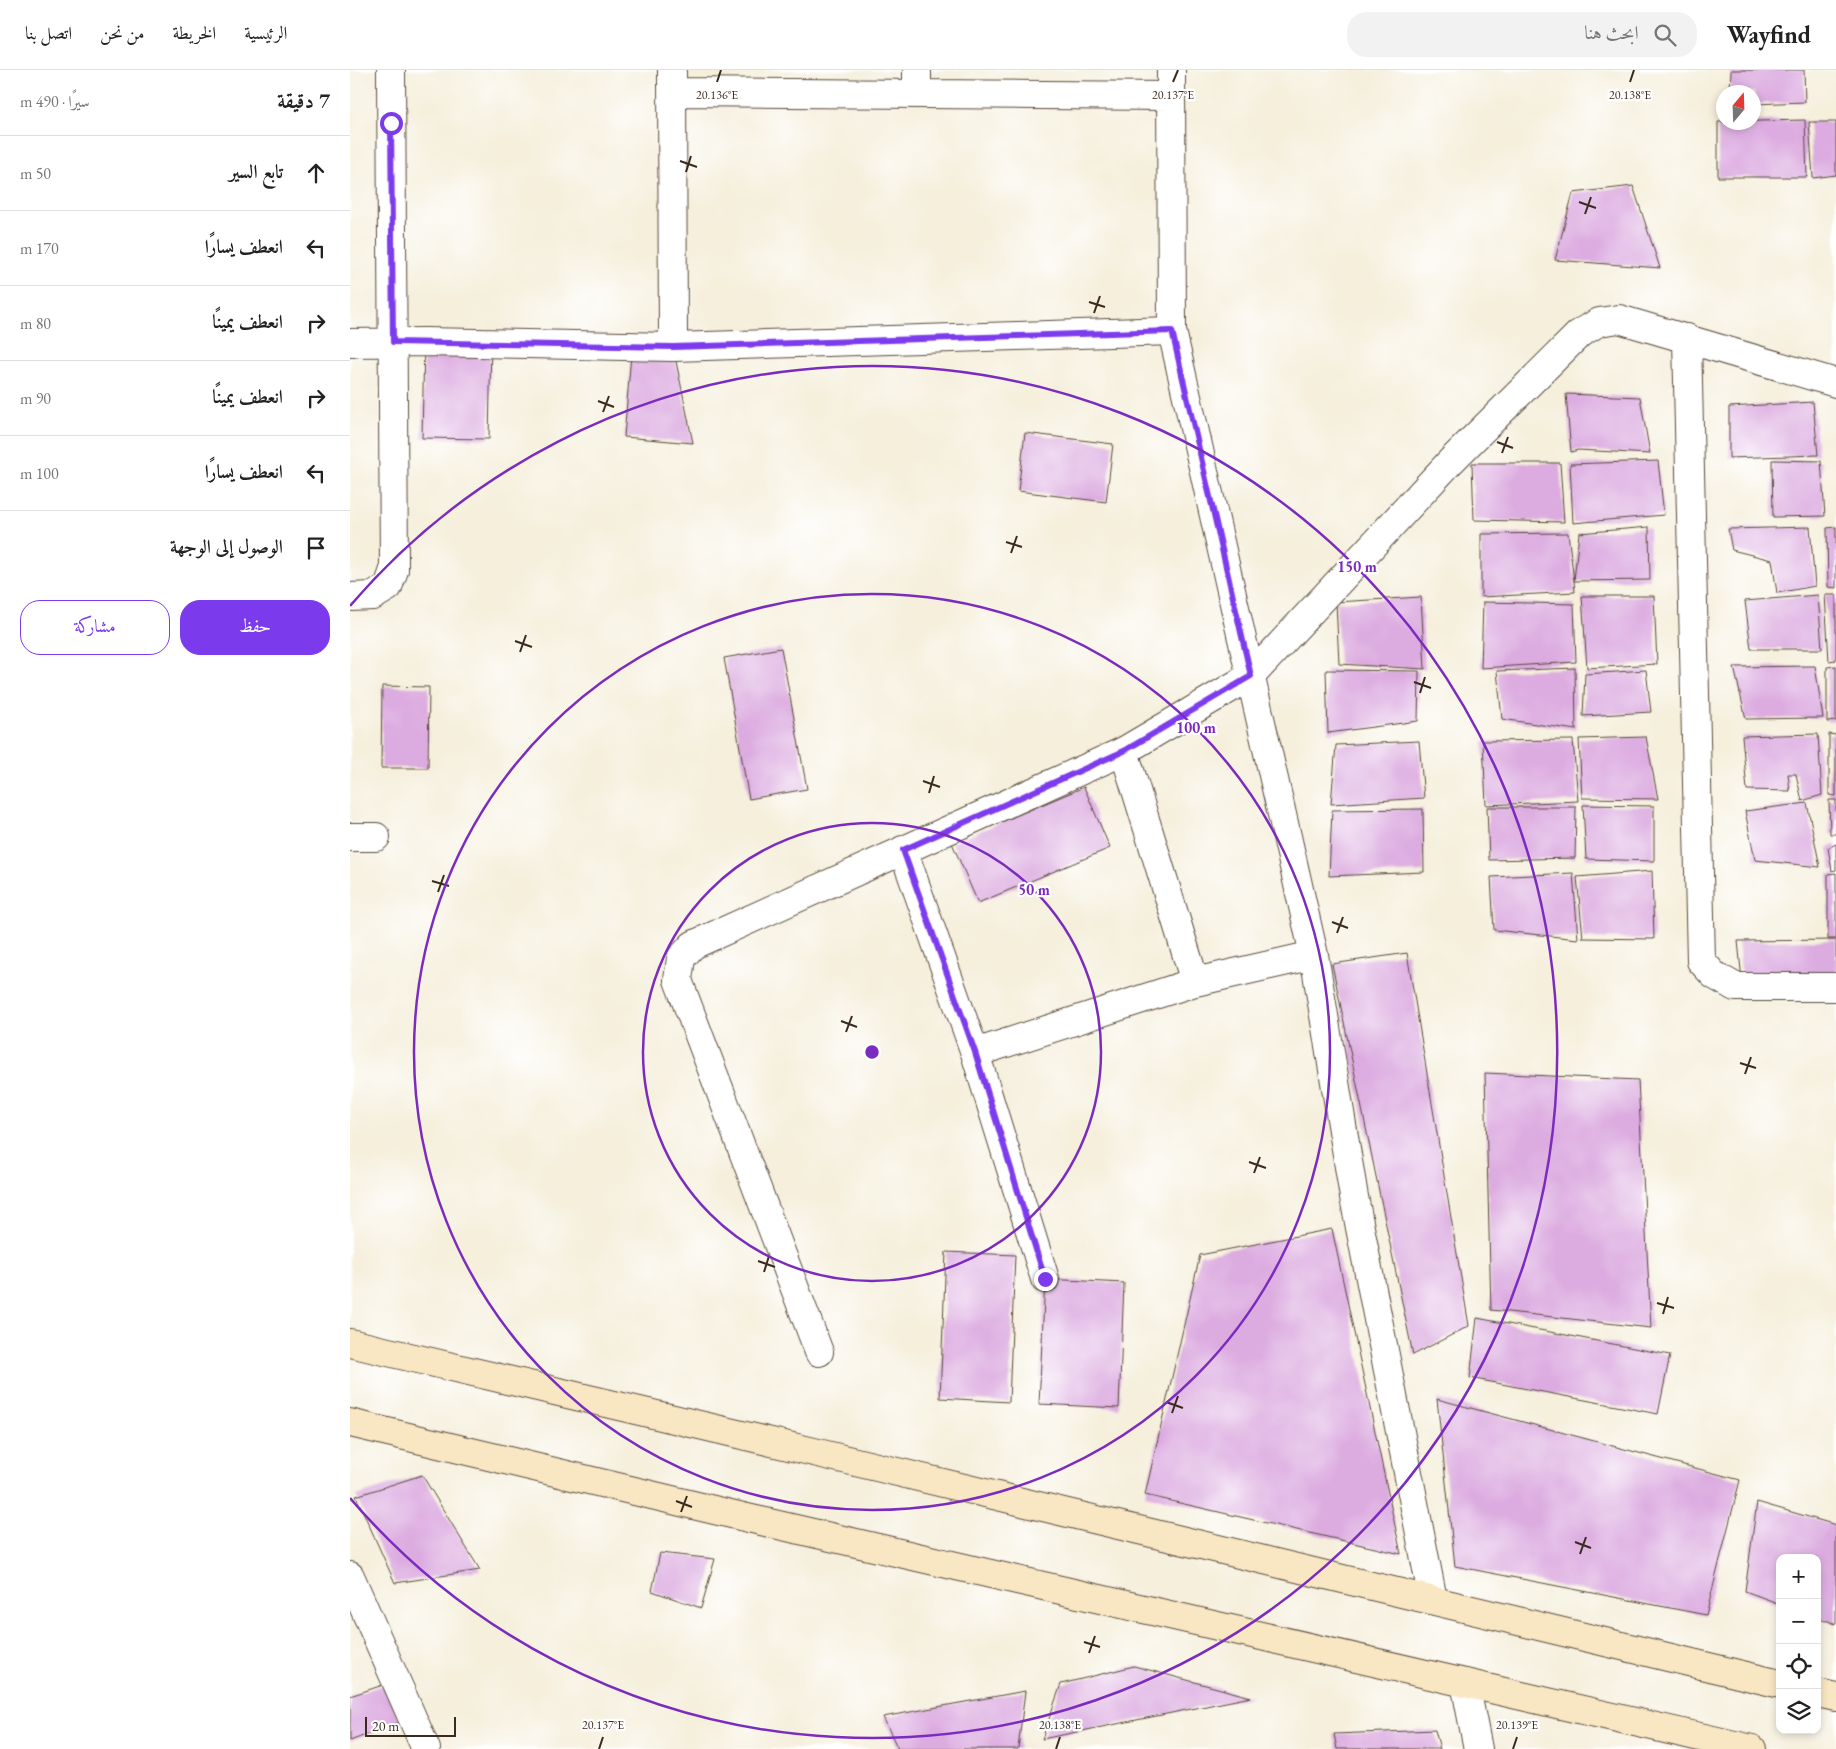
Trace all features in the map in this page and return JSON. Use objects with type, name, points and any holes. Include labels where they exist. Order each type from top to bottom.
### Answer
[{"type":"main road","points":[[350,1343],[1776,1683]]},
{"type":"main road","points":[[350,1423],[771,1523],[1752,1749]]},
{"type":"main road","points":[[1821,1694],[1836,1697]]},
{"type":"street","points":[[350,596],[373,596],[380,592],[388,587],[394,570],[391,70]]},
{"type":"street","points":[[673,347],[673,81],[1171,83],[1172,331],[1314,955],[1354,1196],[1433,1600]]},
{"type":"street","points":[[819,1352],[678,980],[681,958],[693,945],[1124,751],[1251,676],[1451,461],[1579,334],[1599,322],[1619,319],[1836,383]]},
{"type":"street","points":[[350,343],[393,342],[673,347],[1172,331]]},
{"type":"street","points":[[1687,338],[1701,961],[1714,975],[1736,987],[1836,987]]},
{"type":"street","points":[[1124,751],[1195,982]]},
{"type":"street","points":[[903,850],[975,1052],[1045,1279]]},
{"type":"street","points":[[975,1052],[1195,982],[1314,955]]},
{"type":"street","points":[[350,1576],[426,1749]]},
{"type":"street","points":[[1465,1683],[1478,1749]]},
{"type":"building","points":[[1731,70],[1804,70],[1805,102],[1761,104],[1761,85],[1730,85]]},
{"type":"building","points":[[1805,120],[1807,177],[1718,177],[1718,130],[1761,130],[1761,121]]},
{"type":"building","points":[[1809,122],[1836,122],[1836,175],[1813,178]]},
{"type":"building","points":[[1633,186],[1660,268],[1555,260],[1573,193]]},
{"type":"building","points":[[424,342],[491,343],[489,439],[422,438]]},
{"type":"building","points":[[673,347],[693,443],[624,437],[631,355]]},
{"type":"building","points":[[1566,394],[1640,397],[1650,454],[1578,450],[1571,452]]},
{"type":"building","points":[[1813,402],[1818,455],[1729,458],[1729,407]]},
{"type":"building","points":[[1025,433],[1113,444],[1106,502],[1018,491]]},
{"type":"building","points":[[1772,460],[1821,461],[1825,516],[1773,517]]},
{"type":"building","points":[[1658,461],[1664,515],[1573,523],[1570,464]]},
{"type":"building","points":[[1472,463],[1560,463],[1564,522],[1474,520]]},
{"type":"building","points":[[1649,527],[1650,580],[1574,581],[1579,533]]},
{"type":"building","points":[[1810,527],[1815,586],[1777,593],[1772,560],[1732,550],[1728,529]]},
{"type":"building","points":[[1836,527],[1836,588],[1828,587],[1827,528]]},
{"type":"building","points":[[1568,533],[1575,592],[1481,597],[1481,534]]},
{"type":"building","points":[[1818,595],[1822,649],[1751,649],[1745,601]]},
{"type":"building","points":[[1825,595],[1836,595],[1836,660],[1829,661]]},
{"type":"building","points":[[1582,596],[1654,596],[1657,664],[1587,668]]},
{"type":"building","points":[[1421,597],[1425,669],[1339,664],[1336,602]]},
{"type":"building","points":[[1483,602],[1574,604],[1576,662],[1481,668]]},
{"type":"building","points":[[781,648],[807,789],[749,799],[724,658]]},
{"type":"building","points":[[1815,666],[1823,718],[1746,719],[1734,667]]},
{"type":"building","points":[[1836,666],[1836,721],[1827,722],[1827,667]]},
{"type":"building","points":[[1575,668],[1576,730],[1502,719],[1497,671]]},
{"type":"building","points":[[1326,670],[1419,671],[1418,721],[1328,733]]},
{"type":"building","points":[[1646,670],[1651,712],[1583,716],[1585,674]]},
{"type":"building","points":[[382,686],[429,687],[428,768],[381,768]]},
{"type":"building","points":[[1818,734],[1822,795],[1802,801],[1796,774],[1788,774],[1790,791],[1747,790],[1742,736]]},
{"type":"building","points":[[1829,734],[1836,735],[1836,796],[1829,795]]},
{"type":"building","points":[[1646,737],[1658,799],[1582,798],[1579,739]]},
{"type":"building","points":[[1573,740],[1578,801],[1486,805],[1483,741]]},
{"type":"building","points":[[1419,741],[1424,798],[1331,804],[1336,745]]},
{"type":"building","points":[[1084,787],[1110,848],[978,903],[952,843]]},
{"type":"building","points":[[1829,800],[1836,800],[1836,834],[1830,834]]},
{"type":"building","points":[[1807,803],[1820,867],[1755,860],[1745,811]]},
{"type":"building","points":[[1583,805],[1654,806],[1654,861],[1586,859]]},
{"type":"building","points":[[1487,807],[1576,807],[1575,858],[1489,860]]},
{"type":"building","points":[[1423,809],[1424,872],[1329,876],[1332,810]]},
{"type":"building","points":[[1836,844],[1836,870],[1832,871],[1828,848]]},
{"type":"building","points":[[1652,871],[1654,939],[1583,938],[1577,877]]},
{"type":"building","points":[[1573,873],[1578,939],[1494,930],[1491,877]]},
{"type":"building","points":[[1836,873],[1836,939],[1828,939],[1828,874]]},
{"type":"building","points":[[1836,940],[1836,979],[1742,980],[1738,941]]},
{"type":"building","points":[[1407,953],[1469,1326],[1413,1355],[1332,964]]},
{"type":"building","points":[[1485,1073],[1638,1080],[1651,1328],[1491,1310]]},
{"type":"building","points":[[1332,1229],[1401,1554],[1145,1495],[1200,1255]]},
{"type":"building","points":[[946,1252],[1015,1255],[1009,1402],[940,1398]]},
{"type":"building","points":[[1045,1279],[1124,1283],[1119,1408],[1039,1404]]},
{"type":"building","points":[[1477,1318],[1670,1355],[1658,1414],[1470,1378]]},
{"type":"building","points":[[1437,1399],[1740,1480],[1706,1615],[1455,1566]]},
{"type":"building","points":[[422,1475],[480,1570],[395,1583],[356,1496]]},
{"type":"building","points":[[1757,1502],[1836,1525],[1836,1624],[1821,1618],[1821,1554],[1776,1554],[1776,1603],[1745,1591]]},
{"type":"building","points":[[660,1553],[715,1559],[701,1608],[652,1591]]},
{"type":"building","points":[[1134,1666],[1251,1697],[1042,1739],[1061,1684]]},
{"type":"building","points":[[389,1683],[400,1722],[350,1741],[350,1696]]},
{"type":"building","points":[[1025,1691],[1018,1749],[898,1749],[883,1717]]},
{"type":"building","points":[[1435,1730],[1440,1749],[1337,1749],[1334,1734]]},
{"type":"route","points":[[391,123],[393,342],[673,347],[1172,331],[1251,676],[1124,751],[903,850],[975,1052],[1045,1279]]}]
